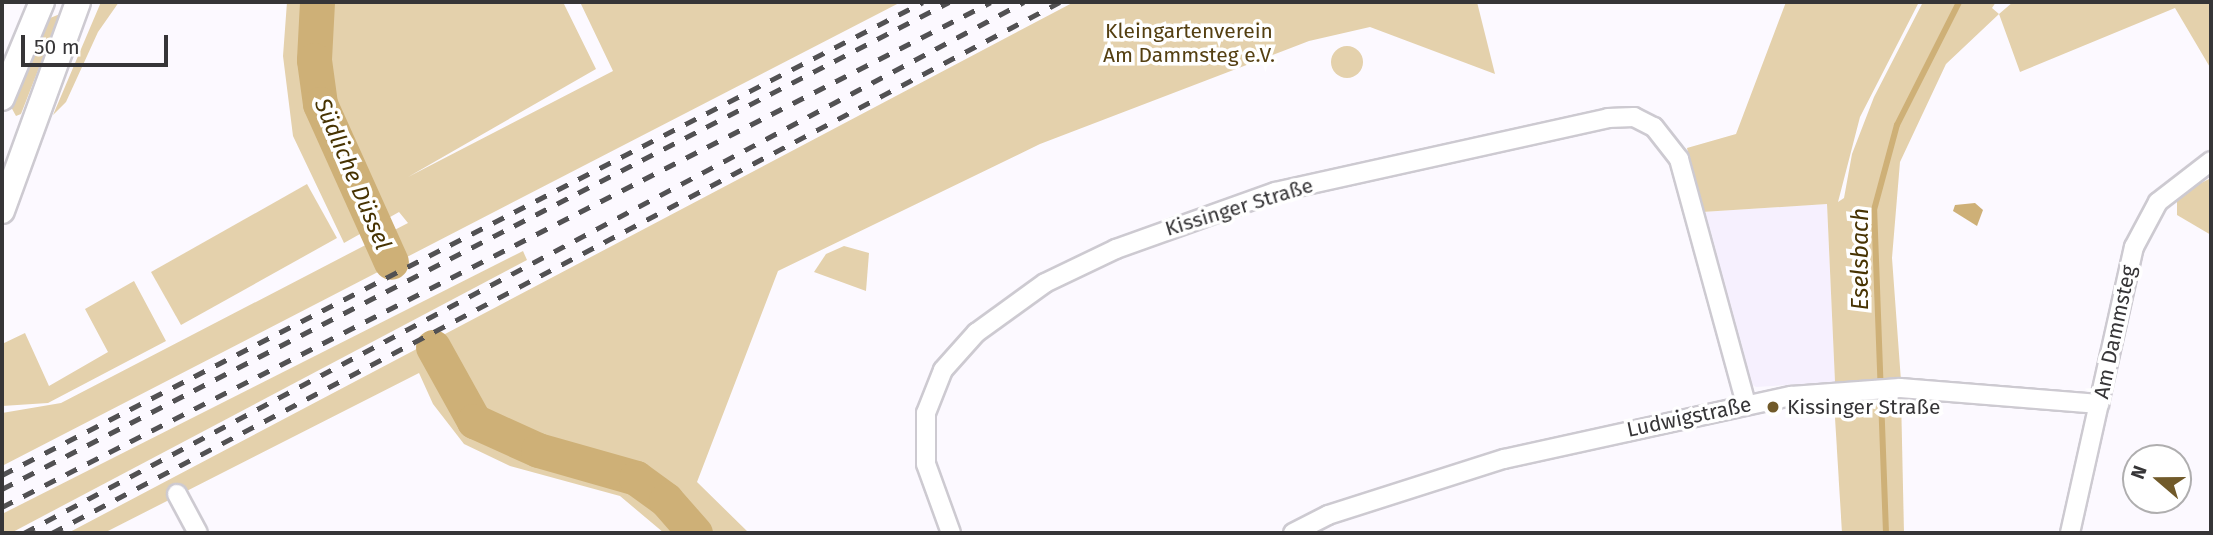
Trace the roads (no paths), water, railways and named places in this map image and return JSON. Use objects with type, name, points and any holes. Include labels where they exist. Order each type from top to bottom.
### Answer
[{"type":"main road","points":[[2,98],[41,2]]},
{"type":"main road","points":[[2,211],[78,2]]},
{"type":"street","name":"Kissinger Straße","points":[[951,533],[926,464],[926,412],[943,370],[976,333],[1045,283],[1129,244],[1275,192],[1608,118],[1634,117],[1654,127],[1679,159],[1746,404]]},
{"type":"street","name":"Am Dammsteg","points":[[2070,533],[2120,299],[2144,224],[2158,202],[2211,161]]},
{"type":"street","name":"Ludwigstraße","points":[[1293,533],[1328,515],[1479,466],[1746,404],[1900,387],[2099,404]]},
{"type":"street","points":[[177,494],[198,533]]},
{"type":"waterway","name":"Südliche Düssel","points":[[317,2],[314,60],[320,104],[391,262]]},
{"type":"waterway","name":"Eselsbach","points":[[1886,533],[1874,210],[1897,125],[1959,2]]},
{"type":"waterway","name":"Südliche Düssel","points":[[433,347],[474,421],[538,450],[636,478],[666,500],[695,533]]},
{"type":"railway","points":[[2,475],[923,2]]},
{"type":"railway","points":[[2,489],[949,2]]},
{"type":"railway","points":[[2,507],[991,2]]},
{"type":"railway","points":[[24,533],[1024,2]]},
{"type":"railway","points":[[52,533],[1060,2]]},
{"type":"place","name":"Kissinger Straße","points":[[1773,407]]},
{"type":"park label","name":"Kleingartenverein Am Dammsteg e.V.","points":[[1189,43]]}]
